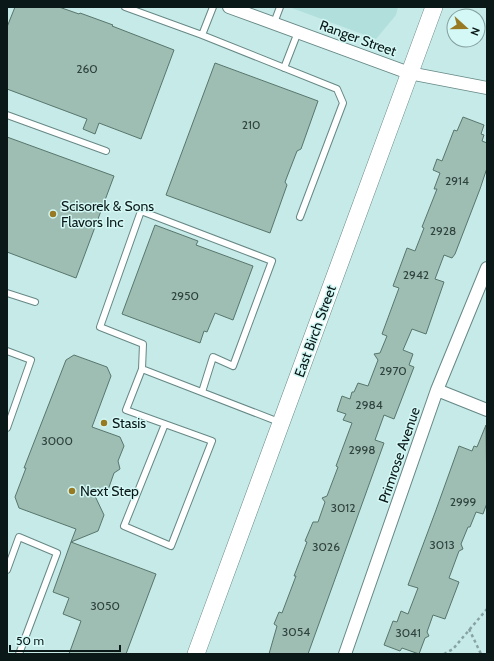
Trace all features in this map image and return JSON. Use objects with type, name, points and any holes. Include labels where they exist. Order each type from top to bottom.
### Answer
[{"type":"street","name":"Ranger Street","points":[[229,7],[409,73],[487,88]]},
{"type":"street","name":"East Birch Street","points":[[196,654],[434,7]]},
{"type":"street","name":"Primrose Avenue","points":[[345,654],[437,390],[487,268]]},
{"type":"street","points":[[437,390],[487,410]]},
{"type":"lane","points":[[125,7],[202,35],[337,89],[343,103],[300,217]]},
{"type":"lane","points":[[202,35],[213,7]]},
{"type":"lane","points":[[274,23],[280,7]]},
{"type":"lane","points":[[284,68],[298,32]]},
{"type":"lane","points":[[7,115],[106,151]]},
{"type":"lane","points":[[165,424],[124,526],[171,546],[212,441],[165,424],[126,410],[142,369],[143,344],[100,327],[141,211],[272,261],[233,366],[213,357],[202,392]]},
{"type":"lane","points":[[7,292],[35,302]]},
{"type":"lane","points":[[7,350],[31,360],[7,428]]},
{"type":"lane","points":[[142,369],[281,423]]},
{"type":"lane","points":[[7,570],[19,537],[57,552],[19,654]]},
{"type":"path","points":[[444,654],[453,649],[487,609]]},
{"type":"path","points":[[469,629],[481,654]]},
{"type":"shaded area","points":[[289,7],[398,7],[396,15],[376,39]]},
{"type":"building","points":[[15,7],[59,7],[113,25],[112,26],[174,50],[141,139],[99,123],[95,134],[83,129],[87,119],[7,89],[7,27]]},
{"type":"building","points":[[215,63],[318,101],[301,149],[297,151],[285,182],[287,185],[270,233],[166,195]]},
{"type":"building","points":[[463,117],[484,125],[481,134],[484,135],[482,141],[487,143],[487,168],[480,189],[455,254],[452,258],[444,255],[435,279],[444,282],[426,334],[412,329],[403,350],[413,354],[409,365],[414,367],[394,419],[384,415],[375,440],[384,443],[308,654],[269,654],[277,626],[274,624],[279,612],[282,613],[307,542],[305,541],[313,522],[318,522],[325,502],[322,498],[327,496],[338,467],[336,466],[352,423],[343,420],[346,414],[337,411],[342,396],[350,399],[352,392],[354,392],[358,383],[368,386],[378,360],[374,354],[380,353],[387,336],[382,334],[399,288],[393,286],[407,248],[415,251],[424,228],[422,227],[437,189],[434,189],[440,173],[433,170],[437,159],[442,161],[454,130],[457,131]]},
{"type":"building","name":"Scisorek & Sons Flavors Inc","points":[[7,137],[114,176],[76,278],[7,252]]},
{"type":"building","points":[[155,225],[198,241],[196,245],[253,266],[233,320],[215,313],[207,332],[204,331],[200,343],[122,314]]},
{"type":"building","points":[[74,355],[107,367],[111,376],[92,427],[120,437],[124,446],[118,461],[120,469],[114,473],[108,490],[95,496],[104,515],[98,531],[71,542],[76,529],[19,508],[15,497],[26,468],[24,468],[66,360]]},
{"type":"building","points":[[486,425],[487,503],[483,514],[476,512],[461,544],[463,549],[459,551],[449,578],[459,582],[445,619],[433,615],[427,632],[429,636],[425,638],[419,654],[402,648],[400,651],[384,645],[393,621],[397,622],[401,611],[408,614],[418,588],[408,585],[459,446],[472,451],[474,446],[477,447]]},
{"type":"building","points":[[71,542],[156,574],[126,654],[69,654],[81,621],[63,614],[69,598],[53,592]]},
{"type":"place","name":"Scisorek & Sons Flavors Inc","points":[[53,214]]},
{"type":"place","name":"Stasis","points":[[104,423]]},
{"type":"place","name":"Next Step","points":[[72,491]]}]
